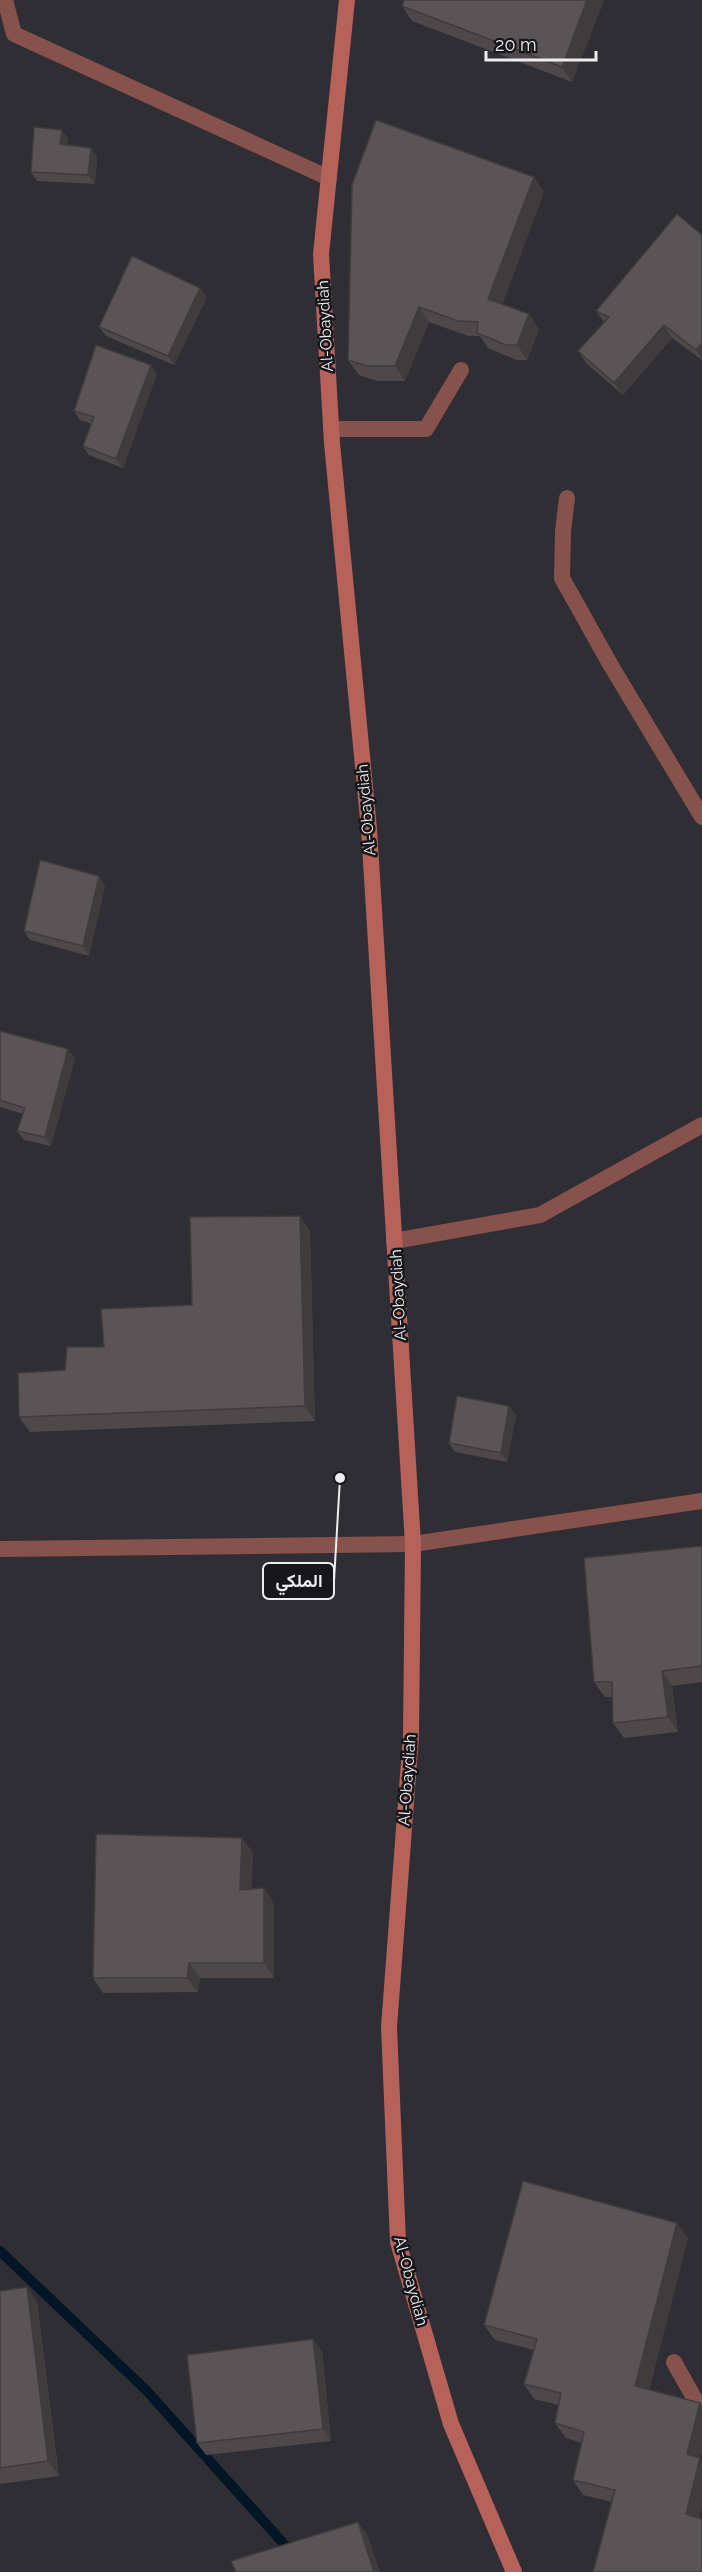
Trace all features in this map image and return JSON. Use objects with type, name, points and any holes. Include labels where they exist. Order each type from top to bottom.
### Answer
[{"type":"main road","name":"Al-Obaydiah","points":[[347,0],[321,254],[331,429],[369,829],[412,1544],[411,1736],[389,2026],[398,2242],[451,2424],[514,2572]]},
{"type":"street","points":[[5,0],[14,34],[329,178]]},
{"type":"street","points":[[331,429],[426,429],[461,370]]},
{"type":"street","points":[[567,498],[563,531],[562,578],[610,664],[702,817]]},
{"type":"street","points":[[394,1241],[540,1215],[702,1125]]},
{"type":"street","points":[[0,1549],[412,1544],[702,1501]]},
{"type":"street","points":[[674,2362],[702,2412]]},
{"type":"building","points":[[404,0],[587,0],[562,67],[402,6]]},
{"type":"building","points":[[376,120],[534,177],[488,299],[529,314],[517,345],[506,345],[477,333],[478,322],[458,321],[419,307],[395,366],[367,366],[348,360],[352,185]]},
{"type":"building","points":[[34,127],[62,130],[60,144],[91,148],[88,175],[31,172]]},
{"type":"building","points":[[677,214],[702,235],[702,343],[696,350],[664,325],[614,383],[578,351],[609,317],[596,311]]},
{"type":"building","points":[[132,256],[200,288],[168,356],[99,327]]},
{"type":"building","points":[[96,345],[151,365],[116,459],[83,446],[94,417],[74,411]]},
{"type":"building","points":[[40,860],[99,876],[83,946],[24,931]]},
{"type":"building","points":[[0,1031],[68,1049],[45,1137],[17,1131],[25,1108],[0,1100]]},
{"type":"building","points":[[300,1216],[305,1406],[19,1417],[18,1373],[65,1370],[67,1347],[104,1347],[101,1309],[192,1305],[190,1217]]},
{"type":"building","points":[[457,1396],[509,1406],[501,1453],[449,1443]]},
{"type":"building","points":[[702,1546],[702,1666],[662,1671],[668,1717],[613,1723],[612,1682],[594,1682],[584,1558]]},
{"type":"building","points":[[96,1834],[242,1838],[240,1890],[264,1888],[264,1963],[189,1963],[187,1978],[93,1978]]},
{"type":"building","points":[[523,2181],[677,2223],[635,2386],[700,2403],[687,2454],[700,2458],[686,2514],[702,2519],[702,2572],[593,2572],[615,2490],[573,2480],[584,2432],[555,2423],[561,2393],[524,2384],[537,2339],[484,2325]]},
{"type":"building","points":[[27,2287],[48,2461],[0,2468],[0,2291]]},
{"type":"building","points":[[313,2339],[323,2429],[197,2443],[187,2355]]},
{"type":"building","points":[[358,2522],[374,2572],[236,2572],[231,2561]]},
{"type":"waterway","points":[[0,2251],[146,2390],[309,2572]]},
{"type":"place","name":"الملكي","points":[[340,1478]]}]
